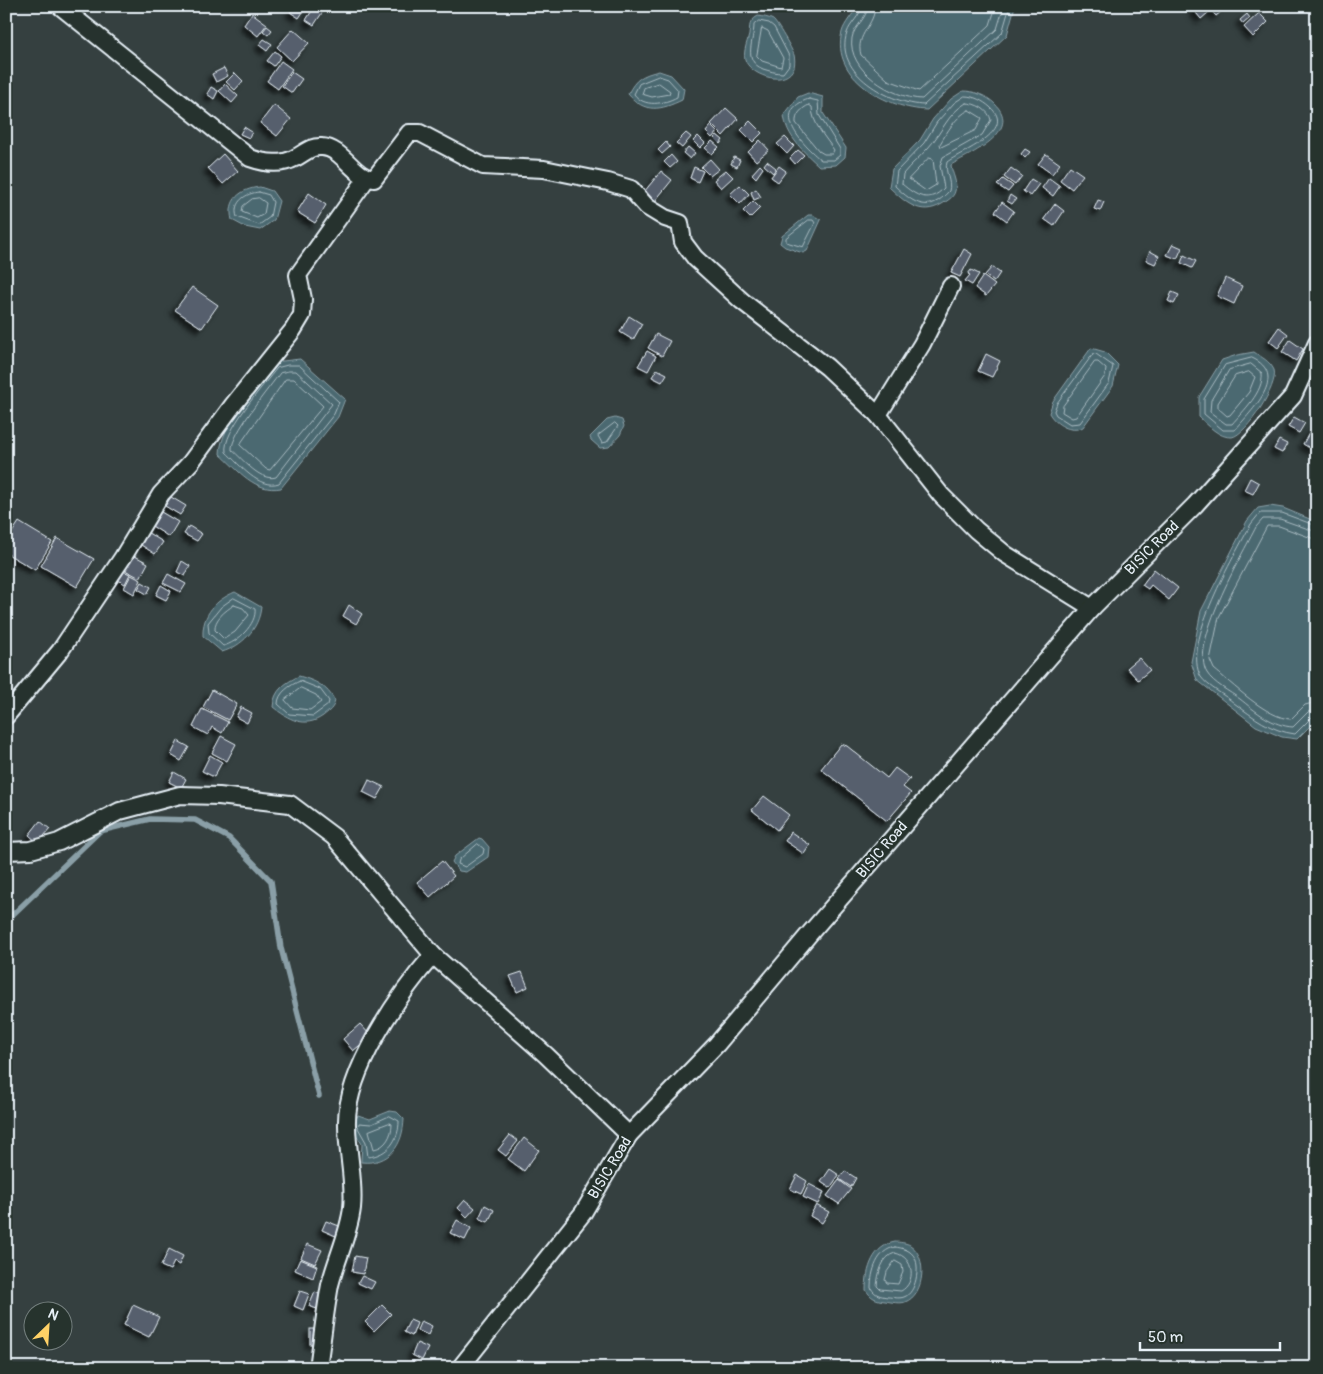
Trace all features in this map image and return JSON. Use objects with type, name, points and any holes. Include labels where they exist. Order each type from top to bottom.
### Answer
[{"type":"street","points":[[60,6],[250,158],[266,163],[281,162],[294,158],[308,148],[324,147],[341,157],[367,178],[374,178],[409,133],[420,133],[483,166],[544,169],[608,182],[631,190],[647,207],[665,218],[680,223],[683,242],[695,258],[720,282],[827,367],[878,414],[941,495],[976,530],[1005,554],[1092,608]]},
{"type":"street","points":[[6,716],[60,651],[123,557],[161,494],[191,462],[233,405],[293,330],[302,315],[303,299],[298,274],[367,178]]},
{"type":"street","points":[[878,414],[922,344],[952,286]]},
{"type":"street","name":"BISIC Road","points":[[460,1368],[583,1213],[629,1135],[717,1044],[811,932],[1092,608],[1195,505],[1293,396],[1317,343]]},
{"type":"street","points":[[6,850],[31,850],[59,842],[120,811],[180,795],[219,796],[290,804],[334,837],[433,955],[546,1055],[629,1135]]},
{"type":"street","points":[[318,1368],[330,1285],[352,1209],[350,1151],[346,1126],[348,1101],[369,1049],[397,1001],[433,955]]},
{"type":"water","points":[[858,6],[1015,6],[1007,35],[927,110],[896,104],[880,97],[865,88],[853,77],[845,63],[841,49],[842,32]]},
{"type":"water","points":[[758,16],[773,20],[793,52],[794,67],[785,77],[770,78],[756,72],[746,62],[745,52],[750,24]]},
{"type":"water","points":[[659,71],[671,75],[684,89],[682,100],[660,108],[654,108],[641,105],[628,94],[640,78]]},
{"type":"water","points":[[963,91],[985,96],[992,101],[1002,114],[1002,124],[998,133],[990,141],[951,165],[956,188],[950,199],[934,208],[927,209],[913,206],[889,187],[892,169],[920,140],[933,119],[951,99]]},
{"type":"water","points":[[808,93],[823,97],[823,113],[846,148],[845,157],[836,165],[819,166],[792,137],[785,123],[784,115],[798,97]]},
{"type":"water","points":[[260,187],[272,191],[279,201],[274,220],[260,230],[245,227],[232,220],[231,207],[233,201],[246,190]]},
{"type":"water","points":[[808,215],[813,215],[821,220],[807,251],[803,253],[785,247],[780,243],[782,236]]},
{"type":"water","points":[[1091,348],[1105,352],[1118,365],[1113,386],[1083,427],[1069,429],[1055,421],[1049,413],[1053,401]]},
{"type":"water","points":[[1254,352],[1268,362],[1274,370],[1272,387],[1253,419],[1245,428],[1232,437],[1227,437],[1214,430],[1199,417],[1199,397],[1222,360]]},
{"type":"water","points":[[300,359],[345,399],[338,417],[281,488],[263,487],[255,484],[240,473],[220,454],[222,443],[226,431],[241,406],[274,362]]},
{"type":"water","points":[[615,418],[622,420],[624,426],[620,435],[609,447],[600,448],[590,437],[607,420]]},
{"type":"water","points":[[1270,506],[1283,508],[1317,522],[1317,719],[1297,739],[1282,737],[1256,726],[1197,680],[1191,662],[1201,611],[1247,521],[1258,508]]},
{"type":"water","points":[[235,592],[261,607],[260,615],[253,629],[243,641],[222,652],[203,636],[203,628],[208,615],[216,604]]},
{"type":"water","points":[[299,676],[320,685],[328,691],[335,701],[330,710],[323,716],[310,722],[291,719],[273,707],[276,696],[281,688]]},
{"type":"water","points":[[479,838],[489,847],[488,857],[466,872],[459,871],[452,862],[455,856]]},
{"type":"water","points":[[390,1111],[397,1112],[404,1119],[398,1145],[387,1157],[371,1162],[361,1162],[362,1144],[352,1128],[358,1115],[370,1119]]},
{"type":"water","points":[[895,1242],[905,1243],[916,1250],[922,1266],[922,1275],[917,1292],[912,1298],[903,1303],[876,1299],[866,1290],[867,1274],[876,1253],[887,1244]]},
{"type":"building","points":[[294,6],[307,6],[299,18],[290,12]]},
{"type":"building","points":[[315,6],[324,10],[314,25],[306,20]]},
{"type":"building","points":[[1197,6],[1204,6],[1209,12],[1201,19],[1193,9]]},
{"type":"building","points":[[1213,6],[1218,6],[1222,11],[1216,16],[1210,9]]},
{"type":"building","points":[[252,13],[267,24],[258,36],[244,25]]},
{"type":"building","points":[[1259,13],[1268,22],[1253,37],[1244,27]]},
{"type":"building","points":[[1247,14],[1250,18],[1243,24],[1240,20]]},
{"type":"building","points":[[267,26],[272,30],[268,35],[263,31]]},
{"type":"building","points":[[293,29],[309,43],[292,61],[277,47]]},
{"type":"building","points":[[264,39],[272,44],[267,51],[259,45]]},
{"type":"building","points":[[275,51],[281,56],[274,66],[267,61]]},
{"type":"building","points":[[281,61],[292,69],[278,89],[267,81]]},
{"type":"building","points":[[224,68],[228,76],[216,82],[212,74]]},
{"type":"building","points":[[292,72],[302,79],[292,93],[282,86]]},
{"type":"building","points":[[235,73],[243,81],[235,90],[226,82]]},
{"type":"building","points":[[225,84],[238,96],[232,103],[219,91]]},
{"type":"building","points":[[211,87],[218,91],[214,99],[207,94]]},
{"type":"building","points":[[274,105],[291,119],[277,136],[260,123]]},
{"type":"building","points":[[726,108],[738,119],[723,136],[711,124]]},
{"type":"building","points":[[750,121],[762,133],[753,142],[741,130]]},
{"type":"building","points":[[711,126],[717,132],[712,138],[706,132]]},
{"type":"building","points":[[244,127],[252,132],[249,138],[240,134]]},
{"type":"building","points":[[686,133],[691,137],[682,148],[676,143]]},
{"type":"building","points":[[717,135],[723,140],[720,144],[714,138]]},
{"type":"building","points":[[698,136],[705,143],[700,148],[693,141]]},
{"type":"building","points":[[785,137],[794,146],[787,154],[777,144]]},
{"type":"building","points":[[760,140],[769,150],[756,161],[748,152]]},
{"type":"building","points":[[712,141],[719,147],[712,154],[705,148]]},
{"type":"building","points":[[666,142],[670,147],[662,154],[658,150]]},
{"type":"building","points":[[688,147],[695,153],[690,159],[683,153]]},
{"type":"building","points":[[1025,149],[1030,152],[1025,158],[1021,154]]},
{"type":"building","points":[[798,150],[804,155],[795,164],[790,158]]},
{"type":"building","points":[[223,154],[238,171],[223,184],[208,168]]},
{"type":"building","points":[[1046,154],[1060,164],[1052,174],[1038,164]]},
{"type":"building","points":[[671,155],[677,162],[670,168],[664,162]]},
{"type":"building","points":[[734,157],[740,160],[737,167],[731,164]]},
{"type":"building","points":[[710,159],[719,169],[710,176],[701,167]]},
{"type":"building","points":[[767,161],[776,168],[773,173],[764,165]]},
{"type":"building","points":[[760,165],[763,168],[756,178],[752,174]]},
{"type":"building","points":[[779,166],[786,171],[778,182],[771,177]]},
{"type":"building","points":[[1070,166],[1083,175],[1072,189],[1060,180]]},
{"type":"building","points":[[694,167],[703,171],[698,182],[690,178]]},
{"type":"building","points":[[1011,168],[1022,176],[1015,185],[1004,177]]},
{"type":"building","points":[[726,170],[733,177],[721,188],[714,180]]},
{"type":"building","points":[[661,171],[672,180],[655,201],[644,192]]},
{"type":"building","points":[[1049,178],[1060,186],[1053,196],[1042,188]]},
{"type":"building","points":[[1003,179],[1013,186],[1008,192],[997,185]]},
{"type":"building","points":[[1031,179],[1039,184],[1030,196],[1023,191]]},
{"type":"building","points":[[740,185],[749,194],[740,204],[730,194]]},
{"type":"building","points":[[756,189],[761,197],[754,200],[751,192]]},
{"type":"building","points":[[309,193],[326,205],[315,223],[297,212]]},
{"type":"building","points":[[1010,195],[1016,199],[1012,204],[1007,201]]},
{"type":"building","points":[[1098,200],[1104,202],[1100,211],[1094,209]]},
{"type":"building","points":[[753,201],[760,208],[750,218],[743,211]]},
{"type":"building","points":[[1002,202],[1014,211],[1007,221],[995,212]]},
{"type":"building","points":[[1055,204],[1064,211],[1054,226],[1044,219]]},
{"type":"building","points":[[1173,244],[1182,248],[1177,259],[1167,255]]},
{"type":"building","points":[[964,249],[972,254],[960,277],[951,273]]},
{"type":"building","points":[[1150,251],[1159,256],[1155,264],[1146,260]]},
{"type":"building","points":[[1184,255],[1196,261],[1192,268],[1181,263]]},
{"type":"building","points":[[992,267],[1000,273],[994,282],[985,275]]},
{"type":"building","points":[[971,270],[979,274],[972,285],[965,281],[970,275],[968,274]]},
{"type":"building","points":[[983,276],[995,285],[986,296],[975,288]]},
{"type":"building","points":[[1225,278],[1242,286],[1234,304],[1217,296]]},
{"type":"building","points":[[192,287],[218,305],[202,328],[175,310]]},
{"type":"building","points":[[1172,292],[1179,295],[1174,304],[1168,301]]},
{"type":"building","points":[[629,316],[642,324],[633,340],[620,332]]},
{"type":"building","points":[[1279,327],[1288,334],[1278,348],[1269,341]]},
{"type":"building","points":[[656,334],[670,341],[662,356],[648,348]]},
{"type":"building","points":[[1290,340],[1303,349],[1296,361],[1282,352]]},
{"type":"building","points":[[647,351],[656,356],[648,371],[638,366]]},
{"type":"building","points":[[986,354],[1000,361],[992,377],[978,371]]},
{"type":"building","points":[[657,369],[667,374],[662,382],[652,377]]},
{"type":"building","points":[[1294,417],[1305,423],[1299,433],[1288,427]]},
{"type":"building","points":[[1312,428],[1317,431],[1315,451],[1303,444]]},
{"type":"building","points":[[1279,440],[1287,444],[1282,453],[1274,449]]},
{"type":"building","points":[[1250,478],[1259,483],[1253,494],[1244,490]]},
{"type":"building","points":[[171,497],[186,506],[180,515],[165,506]]},
{"type":"building","points":[[161,512],[178,522],[169,537],[152,526]]},
{"type":"building","points":[[19,522],[52,542],[35,570],[6,553],[6,542]]},
{"type":"building","points":[[189,526],[202,534],[197,541],[184,534]]},
{"type":"building","points":[[145,531],[163,542],[155,554],[138,543]]},
{"type":"building","points":[[57,538],[94,559],[77,587],[41,566]]},
{"type":"building","points":[[133,555],[148,563],[140,578],[125,570]]},
{"type":"building","points":[[182,561],[190,566],[185,576],[177,572]]},
{"type":"building","points":[[1154,569],[1178,588],[1169,600],[1151,585],[1148,589],[1142,585]]},
{"type":"building","points":[[123,571],[130,574],[125,584],[118,580]]},
{"type":"building","points":[[168,574],[186,584],[181,592],[163,583]]},
{"type":"building","points":[[131,575],[141,580],[134,594],[124,588]]},
{"type":"building","points":[[142,582],[151,587],[147,594],[138,589]]},
{"type":"building","points":[[161,585],[171,591],[166,600],[156,595]]},
{"type":"building","points":[[349,605],[362,614],[356,624],[343,616]]},
{"type":"building","points":[[1139,658],[1150,670],[1138,680],[1127,668]]},
{"type":"building","points":[[212,690],[237,704],[228,720],[203,707]]},
{"type":"building","points":[[241,707],[252,713],[247,723],[236,717]]},
{"type":"building","points":[[202,709],[228,722],[222,733],[212,727],[208,735],[193,727]]},
{"type":"building","points":[[221,736],[236,744],[227,761],[212,753]]},
{"type":"building","points":[[178,741],[189,747],[181,761],[171,755]]},
{"type":"building","points":[[841,744],[847,746],[887,778],[895,768],[910,779],[903,787],[911,793],[887,821],[821,769]]},
{"type":"building","points":[[210,755],[222,762],[214,777],[202,771]]},
{"type":"building","points":[[174,772],[186,779],[181,788],[169,782]]},
{"type":"building","points":[[369,780],[384,787],[377,799],[363,792]]},
{"type":"building","points":[[764,796],[789,815],[777,830],[752,810]]},
{"type":"building","points":[[40,821],[50,829],[38,843],[29,835]]},
{"type":"building","points":[[791,832],[810,845],[804,854],[785,841]]},
{"type":"building","points":[[442,861],[454,876],[430,897],[417,882]]},
{"type":"building","points":[[522,972],[528,987],[517,992],[510,976]]},
{"type":"building","points":[[360,1024],[371,1036],[353,1051],[343,1039]]},
{"type":"building","points":[[510,1135],[518,1141],[506,1156],[498,1150]]},
{"type":"building","points":[[524,1138],[539,1150],[524,1171],[508,1159]]},
{"type":"building","points":[[830,1169],[839,1175],[830,1188],[821,1182]]},
{"type":"building","points":[[845,1171],[856,1178],[851,1187],[839,1179]]},
{"type":"building","points":[[797,1175],[807,1181],[801,1194],[790,1189]]},
{"type":"building","points":[[839,1180],[851,1189],[839,1204],[827,1196]]},
{"type":"building","points":[[809,1184],[824,1192],[818,1204],[803,1197]]},
{"type":"building","points":[[465,1200],[475,1208],[467,1217],[458,1208]]},
{"type":"building","points":[[485,1205],[494,1210],[488,1222],[479,1218]]},
{"type":"building","points":[[816,1205],[829,1212],[822,1223],[810,1216]]},
{"type":"building","points":[[457,1220],[471,1228],[465,1240],[450,1233]]},
{"type":"building","points":[[326,1221],[342,1227],[338,1237],[322,1230]]},
{"type":"building","points":[[307,1244],[322,1250],[315,1264],[301,1258]]},
{"type":"building","points":[[169,1249],[183,1256],[179,1265],[174,1262],[170,1270],[161,1266]]},
{"type":"building","points":[[355,1256],[366,1258],[363,1274],[352,1272]]},
{"type":"building","points":[[300,1259],[317,1266],[313,1278],[295,1270]]},
{"type":"building","points":[[362,1276],[375,1282],[371,1289],[358,1283]]},
{"type":"building","points":[[300,1291],[309,1294],[303,1310],[294,1306]]},
{"type":"building","points":[[315,1292],[327,1297],[322,1311],[309,1306]]},
{"type":"building","points":[[133,1305],[159,1317],[149,1337],[124,1325]]},
{"type":"building","points":[[382,1305],[391,1314],[374,1331],[365,1322]]},
{"type":"building","points":[[410,1320],[417,1323],[412,1336],[404,1332]]},
{"type":"building","points":[[421,1321],[432,1326],[428,1335],[417,1330]]},
{"type":"building","points":[[310,1329],[316,1329],[316,1344],[310,1344]]},
{"type":"building","points":[[417,1343],[428,1348],[422,1360],[412,1355]]},
{"type":"building","points":[[339,1359],[351,1368],[333,1368]]},
{"type":"building","points":[[414,1361],[418,1368],[404,1368]]},
{"type":"waterway","points":[[6,921],[100,831],[150,819],[195,820],[229,838],[271,881],[281,948],[319,1096]]}]
